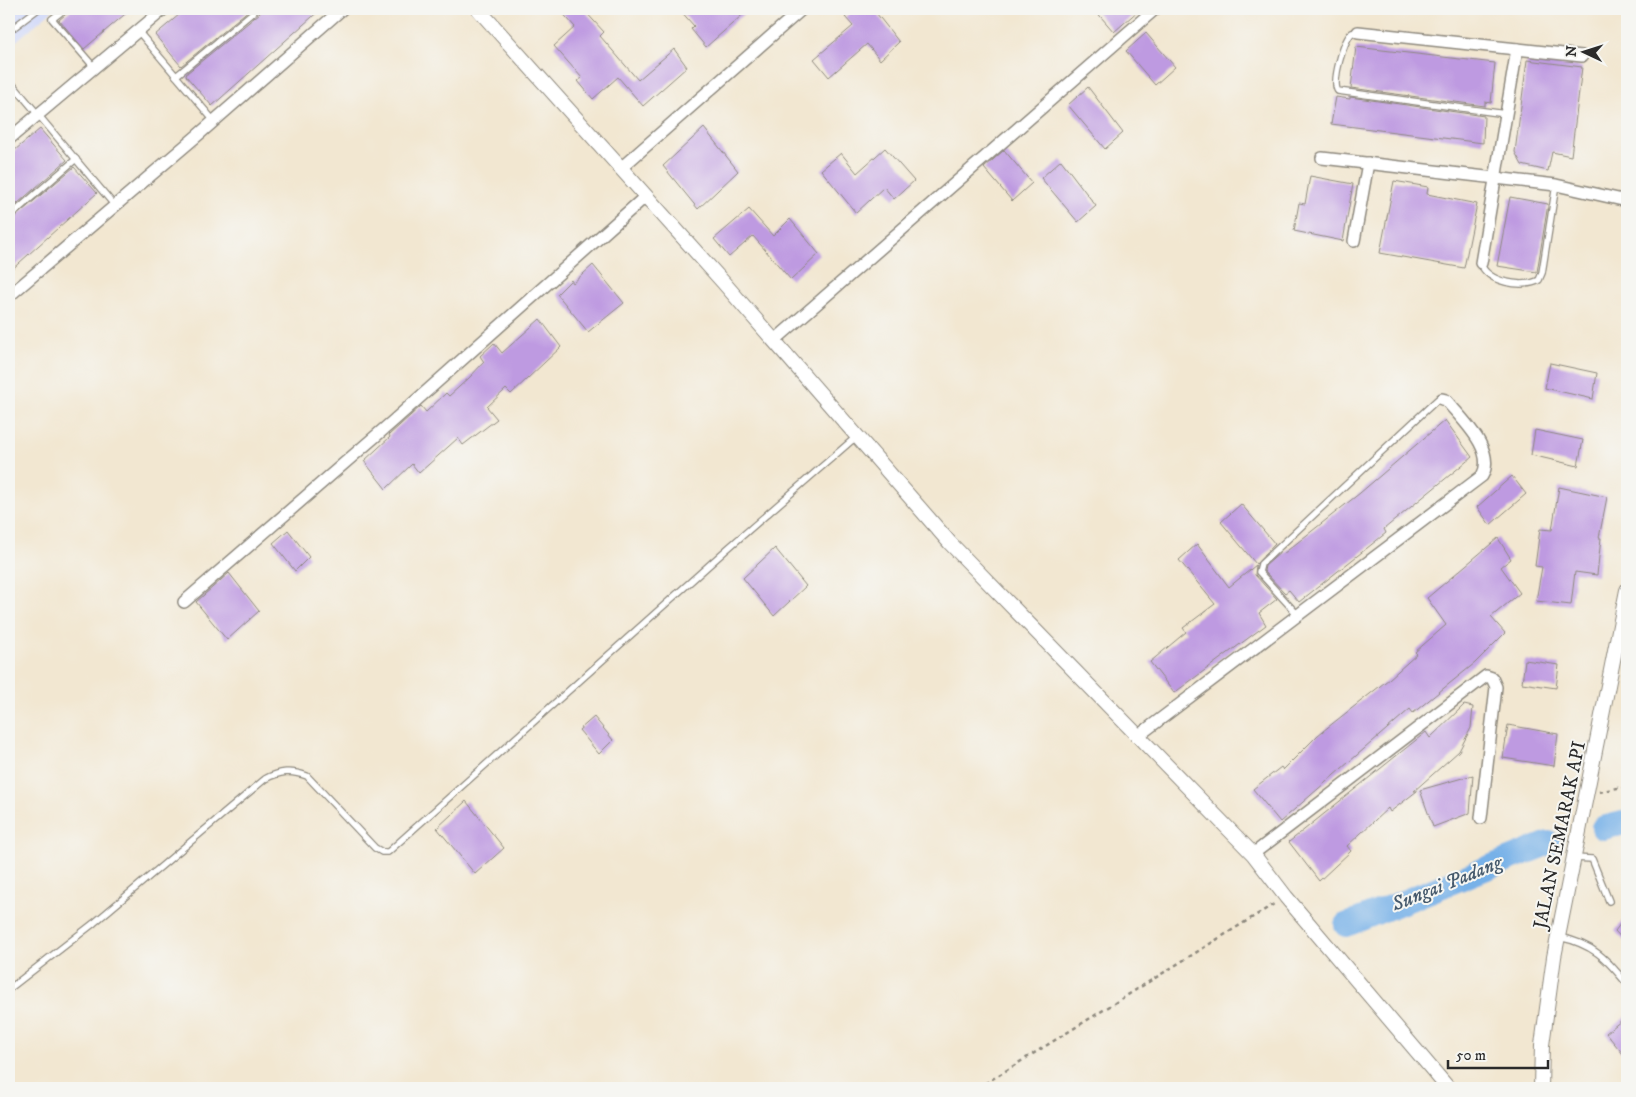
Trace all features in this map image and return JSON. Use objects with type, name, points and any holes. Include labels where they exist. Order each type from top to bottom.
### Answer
[{"type":"street","points":[[9,139],[164,9]]},
{"type":"street","points":[[9,296],[342,9]]},
{"type":"street","points":[[478,9],[646,196],[950,543],[1253,854],[1286,897],[1448,1088]]},
{"type":"street","points":[[774,341],[1155,9]]},
{"type":"street","points":[[621,168],[796,11]]},
{"type":"street","points":[[1358,32],[1582,56]]},
{"type":"street","points":[[1481,263],[1516,49]]},
{"type":"street","points":[[1322,158],[1556,185],[1627,201]]},
{"type":"street","points":[[1354,241],[1368,163]]},
{"type":"street","points":[[184,602],[392,422],[646,196]]},
{"type":"street","points":[[1138,736],[1482,476],[1485,464],[1484,449],[1446,400],[1442,399]]},
{"type":"street","name":"JALAN SEMARAK API","points":[[1541,1088],[1544,1020],[1558,937],[1588,795],[1627,590]]},
{"type":"street","points":[[1253,854],[1486,676],[1495,682],[1496,687],[1481,818]]},
{"type":"lane","points":[[9,31],[38,9]]},
{"type":"lane","points":[[65,9],[52,19],[94,68]]},
{"type":"lane","points":[[176,76],[257,9]]},
{"type":"lane","points":[[138,31],[214,121]]},
{"type":"lane","points":[[1358,32],[1352,33],[1345,41],[1334,83],[1338,91],[1506,114]]},
{"type":"lane","points":[[9,80],[115,206]]},
{"type":"lane","points":[[9,217],[76,159]]},
{"type":"lane","points":[[1481,263],[1482,268],[1492,277],[1526,284],[1539,280],[1542,273],[1556,185]]},
{"type":"lane","points":[[1297,614],[1259,572],[1261,564],[1438,400],[1442,399]]},
{"type":"lane","points":[[9,989],[94,923],[265,779],[277,773],[296,772],[307,776],[375,848],[382,852],[388,852],[726,550],[857,436]]},
{"type":"lane","points":[[1574,858],[1592,859],[1609,901]]},
{"type":"lane","points":[[1558,937],[1581,942],[1595,950],[1612,965],[1627,984]]},
{"type":"path","points":[[1588,795],[1627,786]]},
{"type":"path","points":[[978,1088],[1286,897]]},
{"type":"shaded area","points":[[9,9],[54,9],[9,47]]},
{"type":"building","points":[[72,9],[131,9],[84,49],[59,20]]},
{"type":"building","points":[[186,9],[250,9],[181,66],[155,35]]},
{"type":"building","points":[[262,9],[321,9],[212,106],[186,76],[187,73],[260,13]]},
{"type":"building","points":[[559,9],[583,9],[604,32],[600,36],[638,80],[674,49],[687,67],[643,106],[618,77],[593,99],[578,81],[582,78],[554,46],[575,27]]},
{"type":"building","points":[[679,9],[749,9],[706,47],[691,29],[694,26]]},
{"type":"building","points":[[855,9],[873,9],[899,42],[880,60],[867,44],[829,77],[814,59],[853,26],[845,17]]},
{"type":"building","points":[[1094,9],[1140,9],[1114,32]]},
{"type":"building","points":[[1146,33],[1175,67],[1155,85],[1126,51]]},
{"type":"building","points":[[1356,47],[1495,63],[1491,103],[1485,102],[1485,106],[1351,88]]},
{"type":"building","points":[[1527,60],[1582,67],[1571,156],[1552,152],[1548,171],[1522,165],[1515,152]]},
{"type":"building","points":[[1088,87],[1123,133],[1105,149],[1068,105]]},
{"type":"building","points":[[1336,97],[1350,99],[1350,97],[1484,116],[1483,143],[1331,124]]},
{"type":"building","points":[[704,128],[738,171],[698,209],[663,166]]},
{"type":"building","points":[[40,129],[67,160],[9,211],[9,155]]},
{"type":"building","points":[[885,148],[914,181],[894,199],[884,187],[856,213],[821,170],[841,153],[857,173]]},
{"type":"building","points":[[1004,150],[1032,183],[1012,201],[984,168]]},
{"type":"building","points":[[1061,160],[1096,206],[1078,222],[1041,178]]},
{"type":"building","points":[[74,167],[97,193],[9,272],[9,222]]},
{"type":"building","points":[[1310,176],[1353,184],[1343,241],[1294,231],[1299,203],[1305,204]]},
{"type":"building","points":[[1394,181],[1428,187],[1427,194],[1477,204],[1464,268],[1380,253]]},
{"type":"building","points":[[1510,197],[1548,204],[1537,272],[1497,266]]},
{"type":"building","points":[[749,209],[773,236],[790,219],[819,254],[791,280],[753,236],[729,257],[714,239]]},
{"type":"building","points":[[593,265],[624,303],[588,332],[557,294],[571,280],[573,283]]},
{"type":"building","points":[[540,319],[561,347],[511,394],[506,389],[487,407],[497,419],[463,445],[458,438],[419,473],[412,464],[386,489],[364,461],[421,406],[426,412],[446,393],[449,396],[469,378],[484,362],[480,356],[494,343],[502,353]]},
{"type":"building","points":[[1550,363],[1597,373],[1593,399],[1545,388]]},
{"type":"building","points":[[1445,420],[1472,457],[1384,529],[1386,533],[1299,602],[1289,590],[1285,593],[1264,571],[1265,566],[1281,552],[1283,554],[1360,493]]},
{"type":"building","points":[[1535,430],[1583,440],[1578,466],[1531,455]]},
{"type":"building","points":[[1512,476],[1526,494],[1490,525],[1477,507]]},
{"type":"building","points":[[1559,487],[1607,497],[1599,538],[1601,538],[1597,575],[1575,572],[1571,605],[1536,601],[1542,567],[1535,566],[1540,529],[1552,530]]},
{"type":"building","points":[[1241,504],[1275,544],[1256,564],[1221,522]]},
{"type":"building","points":[[288,530],[309,557],[295,571],[273,543]]},
{"type":"building","points":[[1498,538],[1511,559],[1501,567],[1520,593],[1491,617],[1505,633],[1475,663],[1413,713],[1410,709],[1280,822],[1253,789],[1281,767],[1283,770],[1318,735],[1389,679],[1417,654],[1415,652],[1446,625],[1427,598]]},
{"type":"building","points":[[1197,544],[1229,587],[1256,565],[1255,575],[1277,599],[1259,613],[1266,625],[1174,693],[1150,662],[1186,632],[1183,628],[1215,604],[1179,560]]},
{"type":"building","points":[[775,548],[806,586],[774,616],[743,578]]},
{"type":"building","points":[[229,573],[259,611],[227,640],[196,602]]},
{"type":"building","points":[[1525,660],[1559,665],[1556,688],[1522,683]]},
{"type":"building","points":[[1464,705],[1473,707],[1471,728],[1459,751],[1414,791],[1417,791],[1390,812],[1388,808],[1347,846],[1351,851],[1319,881],[1289,842],[1426,732],[1430,738]]},
{"type":"building","points":[[594,717],[613,740],[599,754],[579,730]]},
{"type":"building","points":[[1508,725],[1558,734],[1554,766],[1503,758]]},
{"type":"building","points":[[1473,775],[1470,813],[1433,827],[1420,790]]},
{"type":"building","points":[[466,801],[504,848],[475,874],[437,828]]},
{"type":"building","points":[[1627,915],[1627,944],[1615,931]]},
{"type":"building","points":[[1627,1016],[1627,1059],[1606,1033]]},
{"type":"waterway","name":"Sungai Padang","points":[[1603,828],[1627,822]]},
{"type":"waterway","name":"Sungai Padang","points":[[1346,925],[1549,843]]}]
